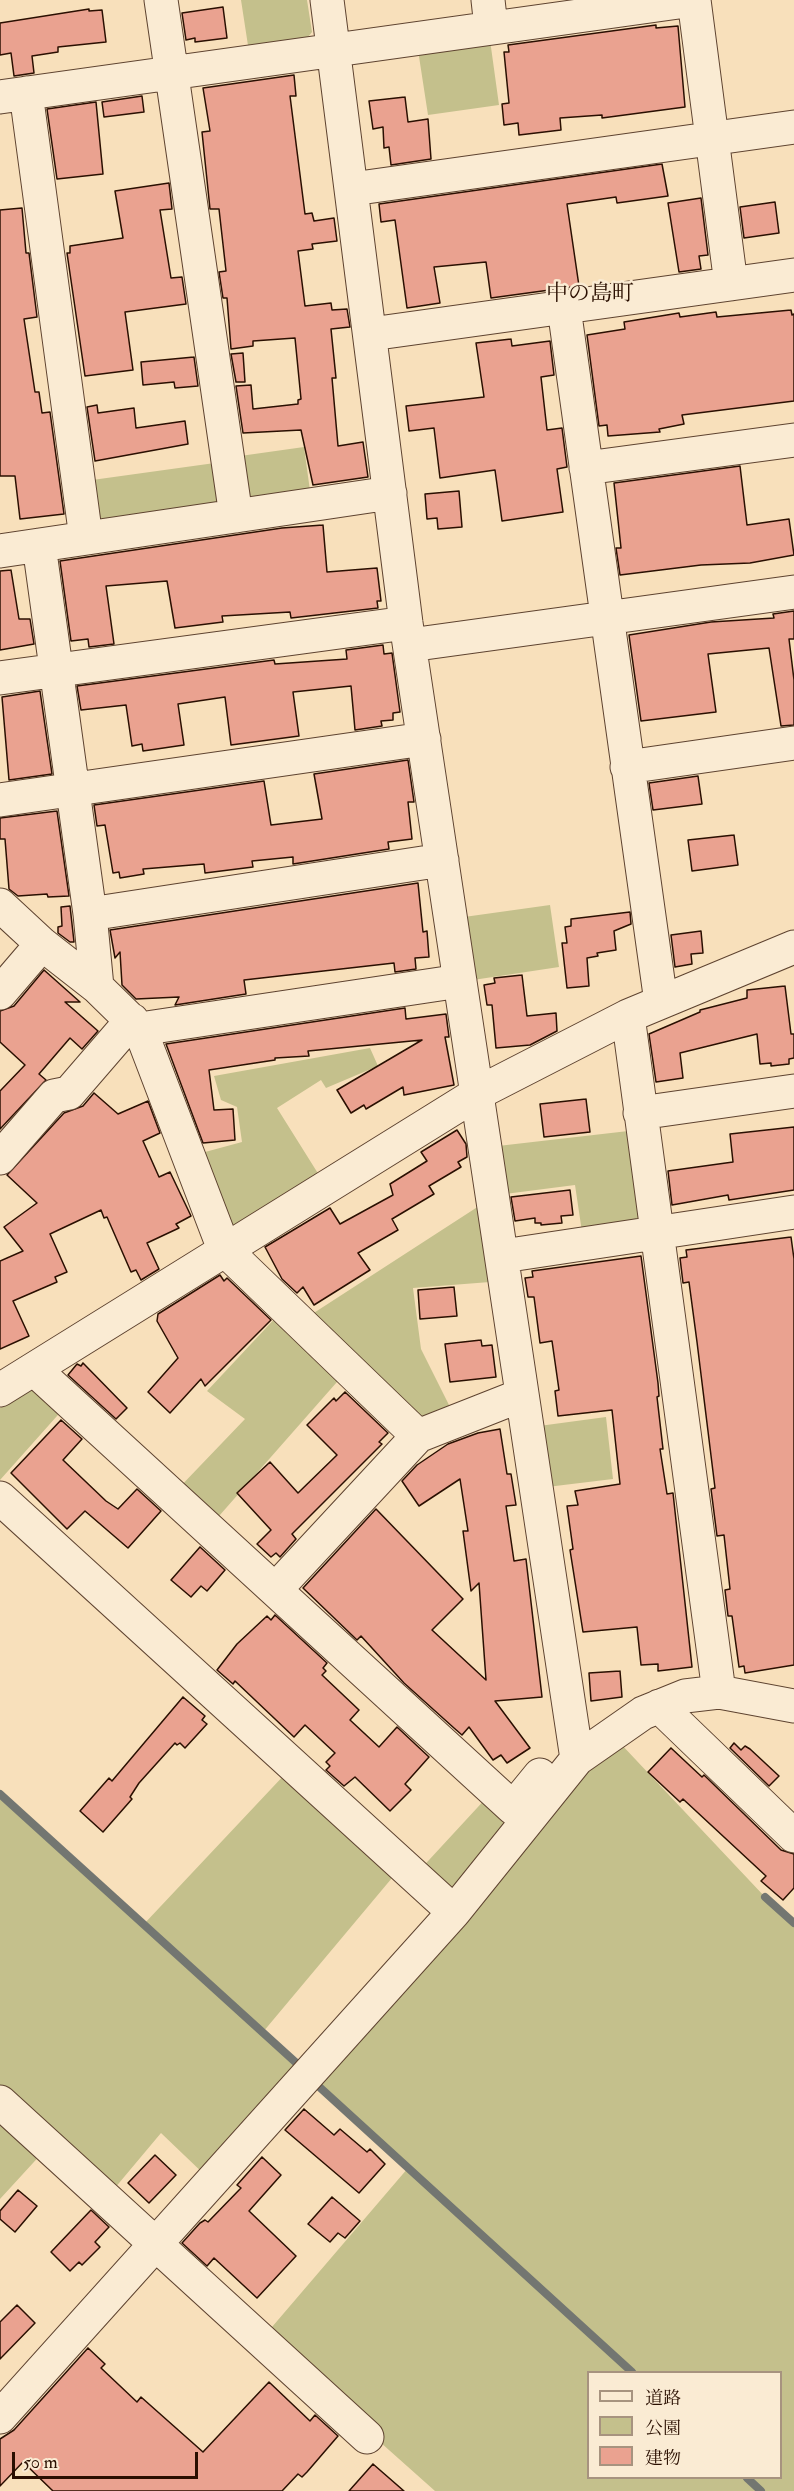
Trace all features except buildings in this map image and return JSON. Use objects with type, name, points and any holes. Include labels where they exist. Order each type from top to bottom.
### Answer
[{"type":"street","points":[[161,0],[236,516]]},
{"type":"street","points":[[327,0],[408,634],[503,1256],[576,1759]]},
{"type":"street","points":[[86,538],[13,95],[334,49],[489,14],[694,0],[731,284]]},
{"type":"street","points":[[352,189],[794,128]]},
{"type":"street","points":[[371,334],[794,275]]},
{"type":"street","points":[[564,308],[661,1002]]},
{"type":"street","points":[[586,468],[794,440]]},
{"type":"street","points":[[0,551],[390,493]]},
{"type":"street","points":[[39,545],[90,914],[97,987]]},
{"type":"street","points":[[0,678],[56,670],[408,634],[606,618],[794,592]]},
{"type":"street","points":[[0,800],[424,739]]},
{"type":"street","points":[[627,767],[794,743]]},
{"type":"street","points":[[90,914],[442,860]]},
{"type":"street","points":[[0,905],[42,944],[97,987],[136,1025],[224,1249],[418,1436]]},
{"type":"street","points":[[0,993],[42,944]]},
{"type":"street","points":[[576,1759],[557,1754],[513,1808],[275,1590],[13,1375],[478,1093],[628,1016],[794,947]]},
{"type":"street","points":[[0,1158],[54,1096],[69,1093],[136,1025],[460,981]]},
{"type":"street","points":[[628,1016],[719,1692]]},
{"type":"street","points":[[640,1113],[794,1091]]},
{"type":"street","points":[[503,1256],[794,1212]]},
{"type":"street","points":[[275,1590],[418,1436],[522,1395]]},
{"type":"street","points":[[0,1498],[454,1912]]},
{"type":"street","points":[[4,2406],[155,2244],[454,1912],[576,1759],[643,1713],[685,1696],[719,1692],[794,1706]]},
{"type":"street","points":[[659,1706],[794,1836]]},
{"type":"street","points":[[0,2102],[367,2437]]},
{"type":"green space","points":[[241,0],[307,0],[312,32],[302,45],[249,52]]},
{"type":"green space","points":[[490,40],[499,105],[428,115],[418,50]]},
{"type":"green space","points":[[304,447],[311,498],[250,507],[233,457]]},
{"type":"green space","points":[[222,462],[218,511],[91,520],[85,481]]},
{"type":"green space","points":[[550,905],[559,967],[473,980],[464,917]]},
{"type":"green space","points":[[370,1048],[378,1066],[326,1088],[321,1080],[277,1108],[319,1175],[235,1230],[221,1224],[194,1155],[242,1142],[237,1107],[221,1100],[214,1076]]},
{"type":"green space","points":[[637,1130],[648,1218],[582,1232],[575,1185],[505,1194],[498,1146]]},
{"type":"green space","points":[[479,1206],[490,1282],[413,1288],[421,1349],[455,1417],[428,1428],[306,1318]]},
{"type":"green space","points":[[280,1313],[344,1374],[212,1524],[176,1491],[245,1419],[207,1391]]},
{"type":"green space","points":[[29,1390],[49,1390],[65,1407],[0,1480],[0,1408]]},
{"type":"green space","points":[[606,1417],[613,1479],[547,1487],[539,1426]]},
{"type":"green space","points":[[620,1743],[765,1897],[794,1923],[794,2491],[435,2491],[266,2334],[408,2168],[315,2083],[576,1774]]},
{"type":"green space","points":[[287,1772],[397,1872],[263,2032],[305,2071],[207,2177],[161,2133],[109,2195],[0,2095],[0,1794],[144,1924]]},
{"type":"green space","points":[[489,1795],[522,1820],[463,1896],[417,1873]]},
{"type":"green space","points":[[0,2110],[44,2151],[0,2199]]},
{"type":"waterway","points":[[0,1794],[303,2069]]},
{"type":"waterway","points":[[765,1897],[794,1923]]},
{"type":"waterway","points":[[315,2083],[631,2371]]},
{"type":"waterway","points":[[748,2479],[761,2491]]},
{"type":"district","name":"中の島町","points":[[590,295]]}]
